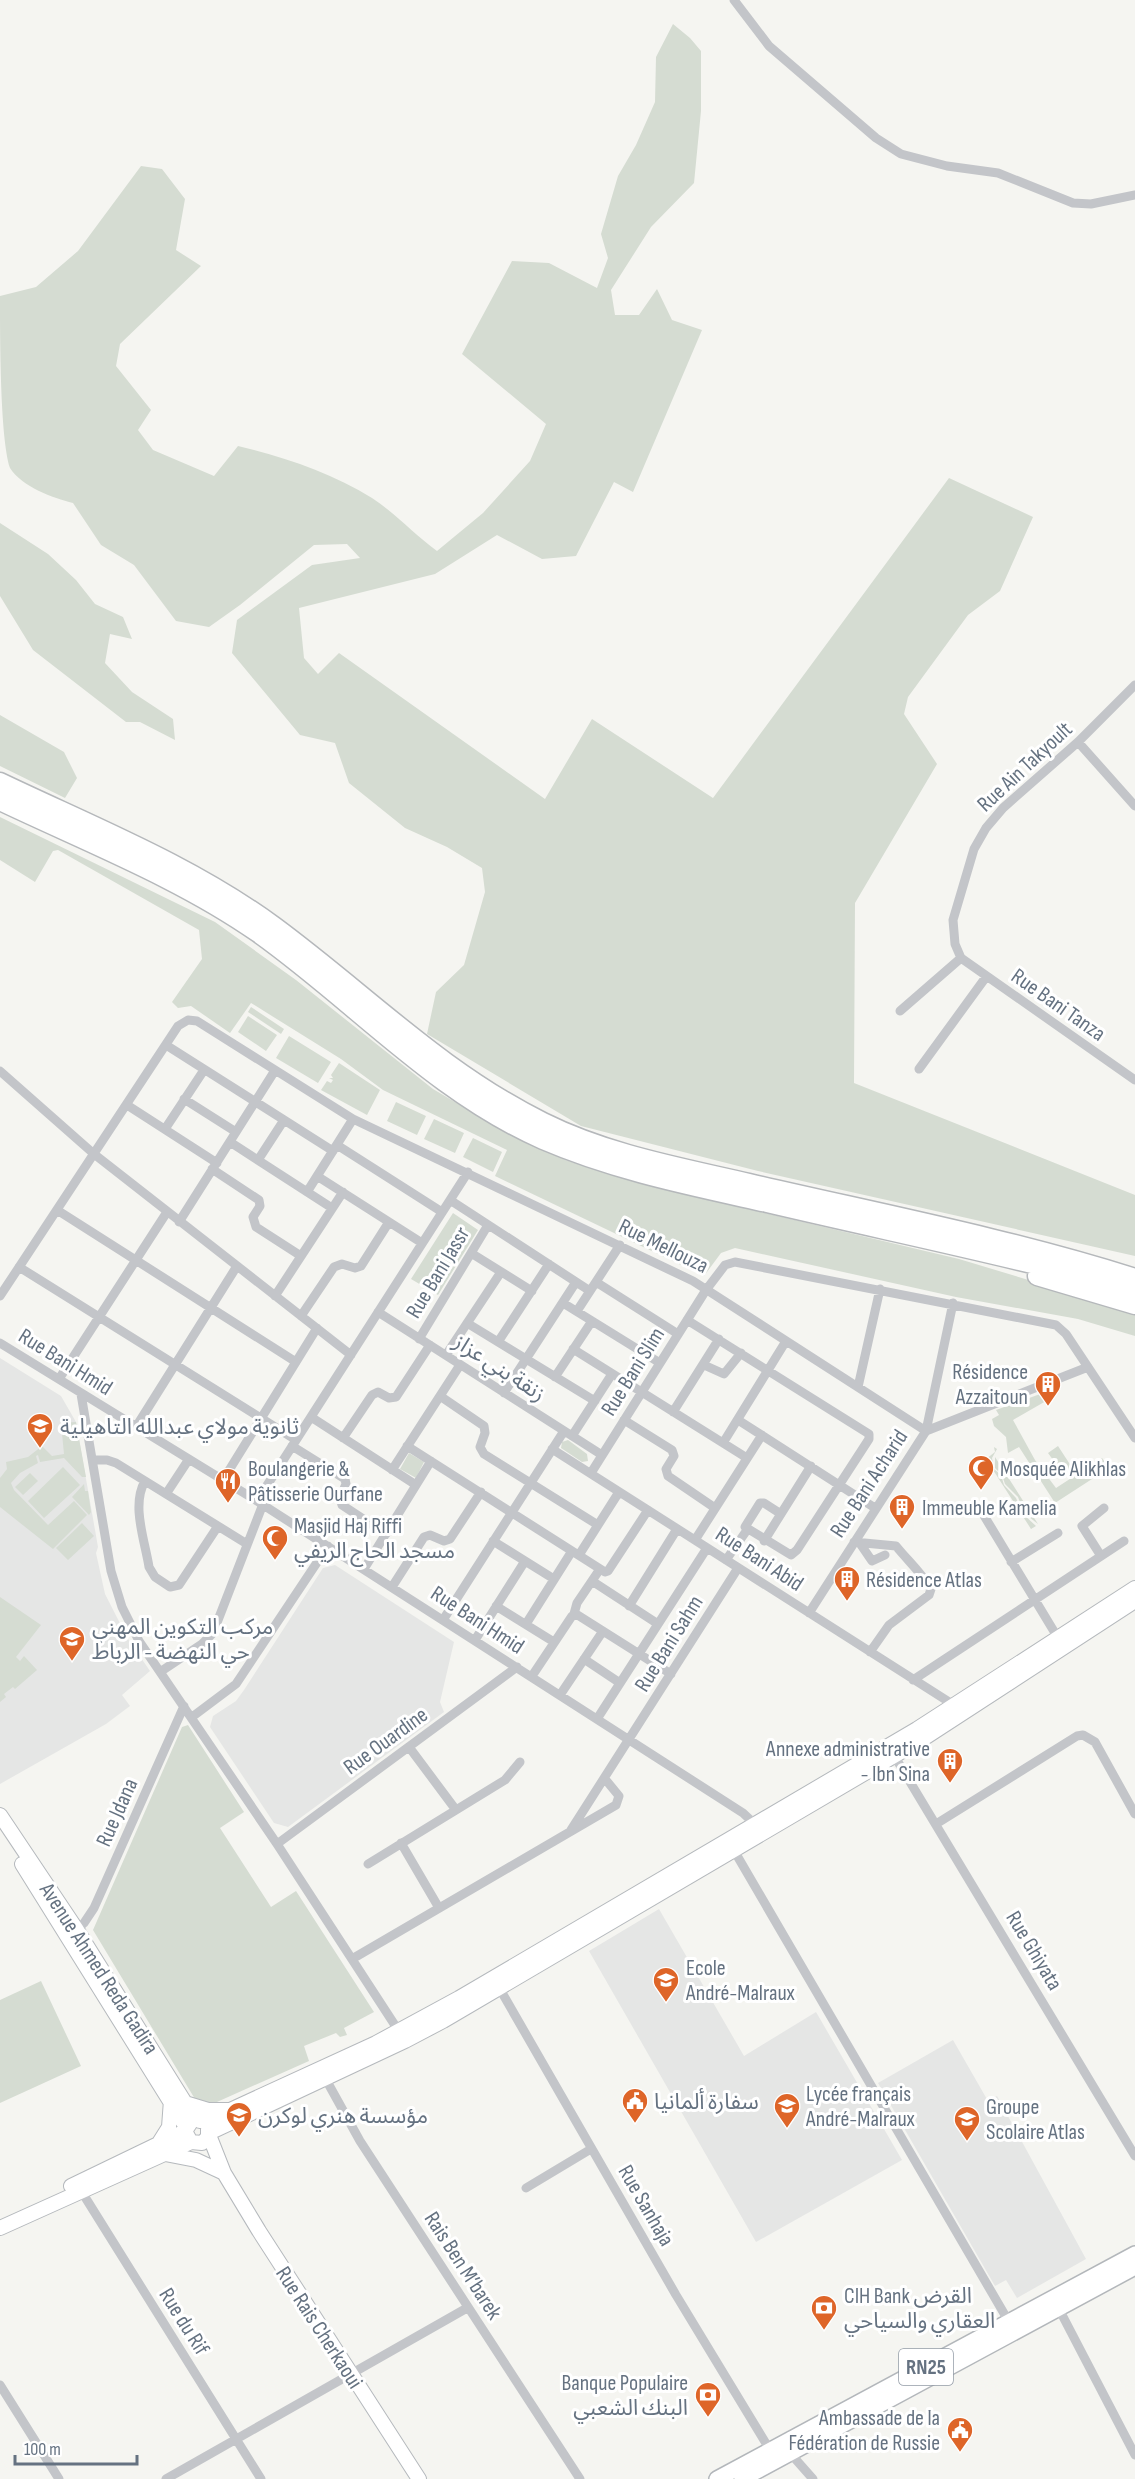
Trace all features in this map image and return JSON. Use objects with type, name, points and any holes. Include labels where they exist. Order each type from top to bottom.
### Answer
[{"type":"highway","points":[[0,782],[221,890],[275,926],[454,1071],[518,1109],[568,1134],[657,1160],[991,1238],[1135,1278]]},
{"type":"highway","points":[[0,801],[167,880],[228,913],[292,959],[446,1084],[480,1107],[542,1140],[634,1173],[1048,1267],[1135,1290]]},
{"type":"highway","points":[[890,1231],[921,1244],[1135,1305]]},
{"type":"highway","points":[[1103,1268],[1135,1271]]},
{"type":"main road","points":[[189,2136],[192,2121],[205,2127],[234,2116],[402,2036],[731,1845],[756,1825],[894,1755],[955,1706],[1135,1588]]},
{"type":"main road","points":[[955,1706],[1135,1601]]},
{"type":"main road","name":"Avenue Ahmed Reda Gadira","points":[[0,1815],[170,2098],[189,2136],[224,2173]]},
{"type":"main road","name":"Avenue Ahmed Reda Gadira","points":[[0,1829],[185,2103],[205,2127],[224,2173]]},
{"type":"main road","points":[[161,2150],[169,2127],[170,2098]]},
{"type":"main road","points":[[185,2103],[234,2116]]},
{"type":"main road","points":[[161,2150],[196,2160],[224,2173],[223,2143],[234,2116]]},
{"type":"main road","points":[[189,2136],[202,2143],[205,2127]]},
{"type":"main road","points":[[0,2228],[189,2136]]},
{"type":"main road","name":"Rue Rais Cherkaoui","points":[[224,2173],[419,2479]]},
{"type":"main road","points":[[0,2217],[79,2188]]},
{"type":"main road","name":"RN25","points":[[717,2479],[1135,2254]]},
{"type":"main road","name":"RN25","points":[[742,2479],[1135,2267]]},
{"type":"street","points":[[734,0],[769,46],[876,138],[901,154],[947,166],[1005,175],[1060,200],[1073,203],[1090,204],[1135,195]]},
{"type":"street","name":"Rue Ain Takyoult","points":[[961,958],[955,944],[953,920],[974,849],[986,828],[1003,808],[1078,742],[1135,685]]},
{"type":"street","points":[[1078,742],[1135,806]]},
{"type":"street","points":[[900,1011],[961,958]]},
{"type":"street","name":"Rue Bani Tanza","points":[[961,958],[1135,1080]]},
{"type":"street","points":[[919,1069],[986,977]]},
{"type":"street","name":"Rue Mellouza","points":[[0,1296],[181,1023],[193,1020],[353,1119],[620,1245],[706,1290],[725,1265],[735,1262],[1056,1325],[1088,1367],[1135,1438]]},
{"type":"street","points":[[166,1045],[284,1120],[442,1212]]},
{"type":"street","points":[[165,1130],[204,1070]]},
{"type":"street","points":[[0,1071],[94,1154],[351,1354]]},
{"type":"street","points":[[179,1222],[274,1072]]},
{"type":"street","points":[[184,1099],[236,1132]]},
{"type":"street","points":[[127,1105],[165,1130],[259,1200],[260,1206],[253,1217],[256,1227],[301,1256]]},
{"type":"street","points":[[307,1192],[353,1119]]},
{"type":"street","points":[[258,1160],[284,1120]]},
{"type":"street","points":[[230,1142],[332,1208]]},
{"type":"street","points":[[160,1672],[210,1637],[248,1544],[260,1502],[294,1443],[468,1172]]},
{"type":"street","points":[[317,1176],[422,1243]]},
{"type":"street","points":[[275,1296],[342,1192]]},
{"type":"street","points":[[450,1200],[590,1291]]},
{"type":"street","points":[[57,1210],[296,1362]]},
{"type":"street","points":[[60,1379],[167,1212]]},
{"type":"street","points":[[302,1316],[334,1267],[342,1263],[355,1268],[361,1266],[389,1222]]},
{"type":"street","name":"Rue Bani Jassr","points":[[419,1339],[488,1225]]},
{"type":"street","points":[[576,1311],[620,1245]]},
{"type":"street","points":[[471,1253],[532,1291]]},
{"type":"street","points":[[498,1342],[549,1264]]},
{"type":"street","points":[[135,1426],[237,1266]]},
{"type":"street","points":[[19,1267],[261,1419],[345,1479],[346,1484],[340,1498],[342,1505],[386,1534]]},
{"type":"street","points":[[446,1355],[501,1272]]},
{"type":"street","points":[[504,1393],[576,1282]]},
{"type":"street","points":[[596,1282],[678,1334]]},
{"type":"street","points":[[858,1388],[880,1289]]},
{"type":"street","points":[[706,1290],[926,1431],[953,1303]]},
{"type":"street","name":"Rue Bani Slim","points":[[591,1473],[706,1290]]},
{"type":"street","points":[[563,1303],[660,1363]]},
{"type":"street","name":"زنقة بني عزاز","points":[[378,1312],[602,1455]]},
{"type":"street","points":[[687,1320],[869,1434],[869,1439],[795,1553],[788,1555],[747,1530],[745,1525],[760,1503],[764,1503],[781,1514]]},
{"type":"street","points":[[555,1377],[592,1321]]},
{"type":"street","points":[[467,1323],[595,1401]]},
{"type":"street","points":[[223,1480],[317,1328]]},
{"type":"street","points":[[673,1412],[718,1339]]},
{"type":"street","points":[[723,1443],[786,1341]]},
{"type":"street","name":"Rue Bani Hmid","points":[[0,1343],[260,1502],[532,1676],[756,1825]]},
{"type":"street","points":[[343,1438],[372,1395],[378,1392],[389,1398],[396,1397],[430,1345]]},
{"type":"street","points":[[573,1349],[747,1458]]},
{"type":"street","points":[[704,1365],[724,1374],[741,1353]]},
{"type":"street","points":[[392,1470],[460,1365]]},
{"type":"street","name":"Rue Bani Acharid","points":[[808,1613],[926,1431],[1088,1367]]},
{"type":"street","points":[[443,1620],[552,1449],[595,1401],[612,1374]]},
{"type":"street","points":[[81,1394],[118,1596],[139,1641],[277,1844],[402,2036]]},
{"type":"street","points":[[440,1396],[484,1426],[485,1433],[480,1447],[483,1453],[598,1525]]},
{"type":"street","points":[[311,1417],[416,1485]]},
{"type":"street","points":[[624,1420],[672,1450],[674,1456],[666,1469],[668,1476],[715,1508]]},
{"type":"street","points":[[738,1420],[875,1508]]},
{"type":"street","points":[[695,1540],[762,1435]]},
{"type":"street","points":[[407,1446],[600,1569],[608,1571],[648,1510]]},
{"type":"street","name":"Rue Bani Abid","points":[[552,1449],[955,1706]]},
{"type":"street","points":[[166,1494],[189,1459]]},
{"type":"street","points":[[93,1460],[112,1461],[248,1544]]},
{"type":"street","points":[[364,1569],[431,1461]]},
{"type":"street","points":[[765,1541],[811,1466]]},
{"type":"street","points":[[146,1481],[138,1502],[149,1567],[155,1577],[170,1587],[179,1586],[218,1526]]},
{"type":"street","points":[[392,1587],[424,1537],[430,1535],[444,1541],[450,1539],[481,1492]]},
{"type":"street","points":[[526,1624],[554,1579],[598,1525],[619,1492]]},
{"type":"street","points":[[1101,1556],[1082,1524],[1104,1508]]},
{"type":"street","points":[[982,1514],[1058,1638]]},
{"type":"street","points":[[629,1606],[677,1529]]},
{"type":"street","points":[[726,1560],[747,1530]]},
{"type":"street","points":[[1011,1562],[1058,1533]]},
{"type":"street","points":[[494,1541],[554,1579]]},
{"type":"street","points":[[914,1680],[1124,1541]]},
{"type":"street","points":[[856,1542],[872,1561],[885,1555]]},
{"type":"street","points":[[856,1542],[896,1546],[903,1557],[916,1566],[931,1591],[890,1625],[870,1652]]},
{"type":"street","points":[[192,1717],[236,1684],[328,1546]]},
{"type":"street","points":[[597,1719],[707,1548]]},
{"type":"street","points":[[475,1640],[525,1561]]},
{"type":"street","name":"Rue Bani Sahm","points":[[570,1832],[738,1568]]},
{"type":"street","points":[[532,1676],[600,1569]]},
{"type":"street","points":[[592,1581],[658,1624]]},
{"type":"street","points":[[496,1606],[554,1642]]},
{"type":"street","points":[[573,1614],[671,1674]]},
{"type":"street","points":[[560,1695],[603,1631]]},
{"type":"street","points":[[584,1659],[620,1683]]},
{"type":"street","name":"Rue Ouardine","points":[[277,1844],[517,1667]]},
{"type":"street","name":"Rue Jdana","points":[[72,1933],[94,1908],[184,1706]]},
{"type":"street","points":[[936,1824],[1077,1736],[1083,1735],[1095,1742],[1135,1814]]},
{"type":"street","points":[[409,1746],[456,1810]]},
{"type":"street","name":"Rue Ghiyata","points":[[894,1755],[1135,2156]]},
{"type":"street","points":[[368,1864],[505,1780],[520,1762]]},
{"type":"street","points":[[352,1959],[619,1803],[619,1796],[605,1779]]},
{"type":"street","points":[[401,1844],[439,1908]]},
{"type":"street","points":[[731,1845],[1009,2322]]},
{"type":"street","name":"Rue Sanhaja","points":[[496,1983],[591,2149],[770,2450]]},
{"type":"street","name":"Rais Ben M’barek","points":[[323,2074],[360,2141],[580,2479]]},
{"type":"street","points":[[526,2188],[591,2149]]},
{"type":"street","name":"Rue du Rif","points":[[79,2188],[261,2479]]},
{"type":"street","points":[[166,2479],[467,2308]]},
{"type":"street","points":[[1059,2309],[1135,2455]]},
{"type":"street","points":[[0,2385],[59,2479]]},
{"type":"street","points":[[790,2453],[813,2479]]},
{"type":"shaded area","points":[[673,24],[701,51],[701,111],[694,183],[651,227],[611,290],[615,315],[639,315],[657,289],[672,320],[702,330],[633,492],[614,482],[576,556],[542,559],[497,535],[435,574],[299,608],[304,658],[318,674],[339,653],[545,799],[592,719],[713,798],[949,478],[1033,517],[1000,591],[968,615],[908,697],[904,714],[937,764],[855,903],[854,1083],[1135,1195],[1135,1256],[758,1171],[581,1126],[427,1034],[436,992],[464,965],[485,892],[482,868],[447,847],[405,828],[349,783],[335,743],[300,735],[232,653],[237,620],[312,565],[360,558],[347,544],[314,545],[209,627],[176,621],[134,565],[101,545],[73,503],[47,495],[30,486],[15,475],[10,468],[2,411],[0,296],[36,287],[78,251],[141,166],[162,169],[185,199],[176,250],[201,266],[120,344],[116,366],[151,410],[138,430],[153,450],[214,476],[238,446],[273,455],[324,473],[372,498],[437,551],[483,513],[530,461],[546,424],[462,354],[512,261],[549,263],[597,288],[608,258],[601,234],[618,176],[636,145],[655,102],[656,57]]},
{"type":"shaded area","points":[[0,523],[48,554],[76,580],[95,604],[123,617],[132,639],[110,634],[105,663],[132,692],[173,719],[175,740],[140,722],[126,722],[33,650],[0,596]]},
{"type":"shaded area","points":[[0,715],[64,752],[77,778],[65,798],[0,766]]},
{"type":"shaded area","points":[[0,817],[215,922],[296,980],[433,1089],[482,1118],[565,1160],[635,1182],[959,1259],[1135,1312],[1135,1336],[1078,1319],[956,1297],[735,1248],[721,1253],[704,1276],[495,1176],[507,1150],[383,1090],[341,1059],[251,1003],[230,1033],[191,1006],[178,1008],[172,1002],[202,959],[199,930],[58,850],[53,851],[35,882],[0,860]]},
{"type":"shaded area","points":[[251,1007],[284,1029],[281,1034],[248,1012]]},
{"type":"shaded area","points":[[248,1016],[277,1035],[266,1051],[238,1032]]},
{"type":"shaded area","points":[[289,1036],[331,1062],[318,1083],[276,1058]]},
{"type":"shaded area","points":[[339,1063],[380,1090],[367,1115],[321,1090],[327,1081],[331,1083],[333,1080],[329,1078],[333,1078],[331,1075]]},
{"type":"shaded area","points":[[396,1102],[426,1116],[417,1135],[387,1121]]},
{"type":"shaded area","points":[[434,1119],[464,1133],[455,1153],[424,1139]]},
{"type":"shaded area","points":[[473,1138],[502,1152],[493,1172],[463,1157]]},
{"type":"shaded area","points":[[453,1213],[478,1230],[438,1295],[411,1279]]},
{"type":"shaded area","points":[[0,1358],[61,1396],[76,1422],[98,1547],[96,1553],[105,1594],[128,1639],[150,1671],[122,1695],[130,1706],[106,1724],[0,1784]]},
{"type":"shaded area","points":[[1054,1389],[1057,1395],[1046,1398],[1046,1401],[1013,1420],[1035,1460],[1056,1488],[1102,1458],[1109,1468],[1055,1503],[1019,1447],[1008,1453],[1006,1437],[994,1426],[992,1419],[999,1415],[996,1410]]},
{"type":"shaded area","points":[[76,1422],[86,1477],[82,1477],[64,1458],[40,1462],[38,1455],[36,1456],[38,1463],[20,1473],[11,1483],[14,1490],[48,1525],[74,1501],[87,1515],[53,1549],[0,1507],[0,1478],[7,1469],[6,1462],[28,1457],[42,1446],[52,1456],[64,1454],[61,1423]]},
{"type":"shaded area","points":[[568,1440],[587,1454],[588,1461],[582,1462],[561,1448],[562,1442]]},
{"type":"shaded area","points":[[1058,1446],[1073,1469],[1064,1475],[1048,1453]]},
{"type":"shaded area","points":[[994,1447],[997,1449],[992,1458],[994,1469],[1001,1475],[1004,1485],[1016,1498],[1023,1514],[1036,1526],[1031,1529],[986,1459],[995,1452]]},
{"type":"shaded area","points":[[409,1453],[424,1462],[416,1478],[400,1469]]},
{"type":"shaded area","points":[[995,1457],[1038,1524],[1024,1513],[1018,1497],[1005,1484],[1002,1475],[995,1468]]},
{"type":"shaded area","points":[[63,1467],[80,1485],[44,1518],[28,1501]]},
{"type":"shaded area","points":[[30,1473],[38,1481],[23,1495],[15,1487]]},
{"type":"shaded area","points":[[84,1484],[85,1491],[88,1491],[91,1512],[89,1515],[72,1497]]},
{"type":"shaded area","points":[[82,1523],[94,1536],[68,1560],[56,1548]]},
{"type":"shaded area","points":[[335,1565],[454,1642],[440,1702],[444,1712],[288,1827],[274,1823],[210,1727],[213,1716],[236,1701],[244,1690],[323,1568]]},
{"type":"shaded area","points":[[0,1597],[41,1625],[16,1657],[20,1661],[24,1656],[37,1670],[15,1689],[13,1687],[4,1694],[6,1697],[0,1702]]},
{"type":"shaded area","points":[[188,1725],[244,1812],[220,1828],[271,1907],[296,1891],[374,2012],[344,2028],[347,2035],[340,2037],[336,2033],[304,2046],[309,2061],[208,2106],[198,2104],[93,1930],[182,1727]]},
{"type":"shaded area","name":"Lycée français André-Malraux","points":[[659,1909],[744,2056],[816,2012],[902,2160],[756,2242],[589,1951]]},
{"type":"shaded area","points":[[41,1981],[81,2066],[0,2103],[0,2000]]},
{"type":"shaded area","name":"Groupe Scolaire Atlas","points":[[953,2040],[988,2101],[997,2096],[1086,2259],[1017,2298],[1006,2280],[995,2286],[878,2083]]},
{"type":"place","name":"Résidence Azzaitoun","points":[[1048,1407]]},
{"type":"place","name":"ثانوية مولاي عبدالله التاهيلية","points":[[40,1449]]},
{"type":"place","name":"Mosquée Alikhlas","points":[[981,1491]]},
{"type":"place","name":"Boulangerie & Pâtisserie Ourfane","points":[[228,1504]]},
{"type":"place","name":"Immeuble Kamelia","points":[[902,1530]]},
{"type":"place","name":"Masjid Haj Riffi مسجد الحاج الريفي","points":[[275,1561]]},
{"type":"place","name":"Résidence Atlas","points":[[847,1602]]},
{"type":"place","name":"مركب التكوين المهني حي النهضة - الرباط","points":[[72,1662]]},
{"type":"place","name":"Annexe administrative - Ibn Sina","points":[[950,1784]]},
{"type":"place","name":"Ecole André-Malraux","points":[[666,2003]]},
{"type":"place","name":"سفارة ألمانيا","points":[[635,2124]]},
{"type":"place","name":"Lycée français André-Malraux","points":[[787,2129]]},
{"type":"place","name":"مؤسسة هنري لوكرن","points":[[239,2138]]},
{"type":"place","name":"Groupe Scolaire Atlas","points":[[967,2142]]},
{"type":"place","name":"CIH Bank القرض العقاري والسياحي","points":[[824,2331]]},
{"type":"place","name":"Banque Populaire البنك الشعبي","points":[[708,2418]]},
{"type":"place","name":"Ambassade de la Fédération de Russie","points":[[960,2453]]}]
